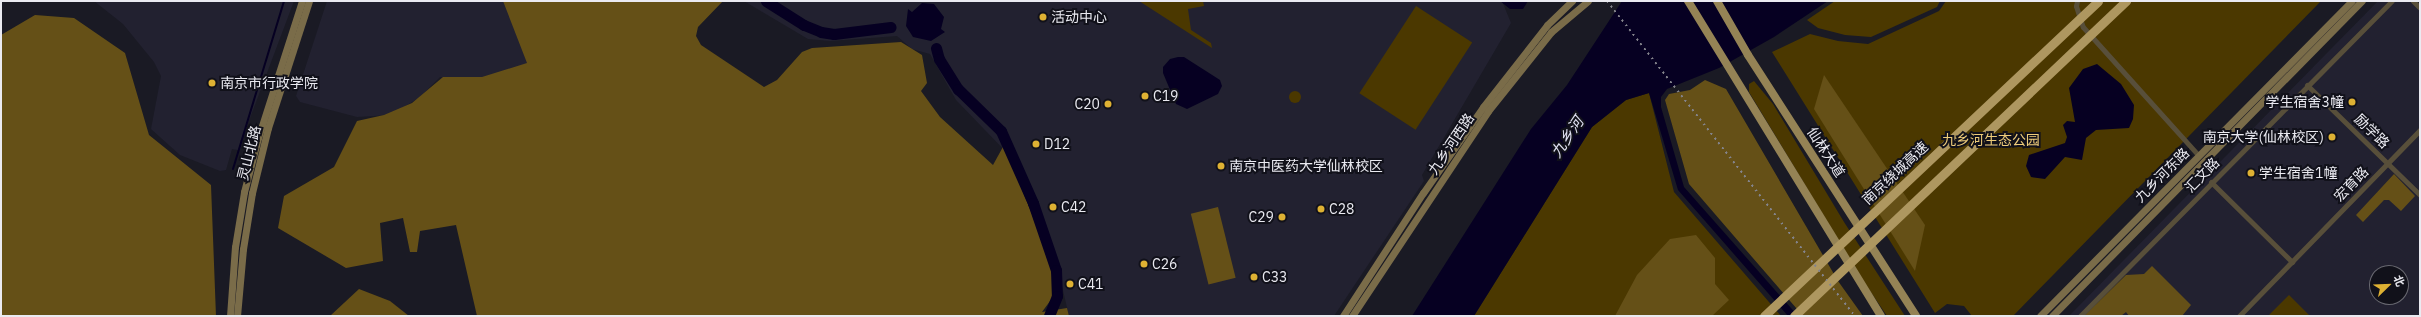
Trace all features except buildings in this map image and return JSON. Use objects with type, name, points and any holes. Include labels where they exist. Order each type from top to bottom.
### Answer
[{"type":"highway","name":"南京绕城高速","points":[[1764,316],[2098,1]]},
{"type":"highway","points":[[1794,316],[2126,1]]},
{"type":"main road","name":"灵山北路","points":[[230,314],[235,247],[244,192],[258,138],[302,1]]},
{"type":"main road","name":"灵山北路","points":[[237,316],[242,248],[252,193],[268,128],[309,1]]},
{"type":"main road","name":"九乡河西路","points":[[1343,316],[1423,193],[1482,107],[1547,25],[1572,1]]},
{"type":"main road","name":"九乡河西路","points":[[1352,316],[1488,112],[1551,32],[1588,1]]},
{"type":"main road","points":[[1688,1],[1727,68],[1881,316]]},
{"type":"main road","name":"仙林大道","points":[[1717,1],[1748,55],[1916,316]]},
{"type":"main road","name":"九乡河东路","points":[[2040,316],[2352,1]]},
{"type":"main road","name":"九乡河东路","points":[[2052,316],[2362,1]]},
{"type":"street","points":[[2077,1],[2076,6],[2083,27],[2199,156]]},
{"type":"street","name":"汇文路","points":[[2080,316],[2307,85],[2392,1]]},
{"type":"street","points":[[2413,1],[2420,8]]},
{"type":"street","name":"励学路","points":[[2307,85],[2420,194]]},
{"type":"street","name":"宏育路","points":[[2239,316],[2420,130]]},
{"type":"street","points":[[2211,182],[2292,262]]},
{"type":"shaded area","name":"南京市行政学院","points":[[94,1],[294,1],[238,150],[232,149],[226,170],[220,171],[180,155],[151,129],[161,76],[154,62],[123,24]]},
{"type":"shaded area","points":[[327,1],[510,1],[533,61],[511,76],[461,80],[440,77],[419,98],[390,115],[357,117],[300,102],[296,96]]},
{"type":"shaded area","points":[[503,1],[723,1],[698,27],[696,36],[701,45],[764,87],[777,80],[802,52],[812,48],[901,42],[922,55],[927,83],[921,91],[940,117],[993,165],[1004,145],[1046,249],[1054,283],[1053,297],[1042,312],[1067,308],[1069,316],[477,316],[456,225],[420,231],[417,252],[410,252],[403,218],[380,223],[383,261],[346,268],[278,228],[284,196],[334,167],[357,121],[384,115],[412,103],[443,77],[482,77],[527,63]]},
{"type":"shaded area","name":"南京中医药大学仙林校区","points":[[744,1],[1502,1],[1511,23],[1422,175],[1424,181],[1334,316],[1069,316],[1054,252],[1010,156],[956,100],[930,54],[912,49],[897,36],[830,41],[808,39]]},
{"type":"shaded area","name":"南京大学(仙林校区)","points":[[2378,1],[2420,1],[2420,316],[2069,316]]},
{"type":"shaded area","points":[[35,15],[74,18],[125,53],[149,135],[211,185],[216,316],[1,316],[1,35]]},
{"type":"shaded area","points":[[1824,75],[1925,225],[1915,271],[1814,109]]},
{"type":"shaded area","points":[[1705,80],[1726,89],[1838,281],[1863,316],[1803,316],[1689,184],[1665,100],[1669,94],[1690,90]]},
{"type":"shaded area","points":[[2394,174],[2415,196],[2401,211],[2389,200],[2384,200],[2363,222],[2356,215]]},
{"type":"shaded area","points":[[1218,207],[1236,278],[1208,285],[1191,214]]},
{"type":"shaded area","points":[[1696,235],[1715,258],[1715,284],[1729,300],[1712,316],[1615,316],[1637,275],[1670,239]]},
{"type":"shaded area","points":[[2152,266],[2191,305],[2182,316],[2129,316],[2126,312],[2121,316],[2084,316],[2126,275],[2144,274]]},
{"type":"shaded area","points":[[359,289],[390,301],[409,316],[330,316]]},
{"type":"green space","points":[[1139,1],[1203,1],[1204,6],[1188,9],[1191,30],[1211,43],[1212,48]]},
{"type":"green space","points":[[1835,1],[1940,1],[1937,7],[1871,37],[1845,35],[1818,28],[1807,20]]},
{"type":"green space","name":"九乡河生态公园","points":[[1946,1],[2321,1],[2013,316],[1972,316],[1964,306],[1947,304],[1935,313],[1772,52],[1810,34],[1838,41],[1868,44],[1939,11]]},
{"type":"green space","points":[[1416,6],[1472,42],[1416,130],[1359,93]]},
{"type":"green space","points":[[1754,81],[1773,104],[1844,222],[1905,316],[1887,316],[1862,279],[1749,92],[1749,84]]},
{"type":"green space","points":[[1293,91],[1297,91],[1301,97],[1297,103],[1293,103],[1289,99],[1289,95]]},
{"type":"green space","points":[[1649,93],[1674,192],[1781,316],[1474,316],[1592,127],[1626,100]]},
{"type":"green space","points":[[2289,295],[2310,316],[2268,316]]},
{"type":"water","points":[[1500,1],[1528,1],[1523,9],[1510,9]]},
{"type":"water","name":"九乡河","points":[[1622,1],[1828,1],[1774,37],[1719,68],[1667,89],[1661,97],[1661,107],[1684,187],[1798,316],[1788,316],[1678,190],[1649,93],[1626,100],[1592,127],[1474,316],[1412,316],[1531,129],[1567,85]]},
{"type":"water","points":[[922,3],[934,4],[944,17],[941,29],[945,32],[931,41],[913,37],[906,26],[908,9],[912,12]]},
{"type":"water","points":[[1184,57],[1220,80],[1222,86],[1218,94],[1187,109],[1176,104],[1163,73],[1163,67],[1170,59]]},
{"type":"water","points":[[2097,64],[2121,84],[2134,105],[2133,119],[2129,128],[2096,130],[2086,138],[2082,160],[2065,157],[2045,179],[2031,177],[2026,166],[2029,155],[2065,143],[2067,137],[2063,125],[2067,121],[2075,122],[2069,88],[2083,69]]},
{"type":"waterway","points":[[233,169],[284,1]]},
{"type":"waterway","points":[[766,1],[804,25],[821,32],[834,34],[891,27]]},
{"type":"waterway","points":[[936,48],[939,59],[958,89],[1001,131],[1033,203],[1056,270],[1057,296],[1049,316]]},
{"type":"railway","points":[[1607,1],[1855,316]]},
{"type":"place","name":"活动中心","points":[[1043,17]]},
{"type":"place","name":"南京市行政学院","points":[[212,83]]},
{"type":"place","name":"C19","points":[[1145,96]]},
{"type":"place","name":"学生宿舍3幢","points":[[2352,102]]},
{"type":"place","name":"C20","points":[[1108,104]]},
{"type":"place","name":"南京大学(仙林校区)","points":[[2332,137]]},
{"type":"place","name":"D12","points":[[1036,144]]},
{"type":"place","name":"南京中医药大学仙林校区","points":[[1221,166]]},
{"type":"place","name":"学生宿舍1幢","points":[[2251,173]]},
{"type":"place","name":"C42","points":[[1053,207]]},
{"type":"place","name":"C28","points":[[1321,209]]},
{"type":"place","name":"C29","points":[[1282,217]]},
{"type":"place","name":"C26","points":[[1144,264]]},
{"type":"place","name":"C33","points":[[1254,277]]},
{"type":"place","name":"C41","points":[[1070,284]]}]
